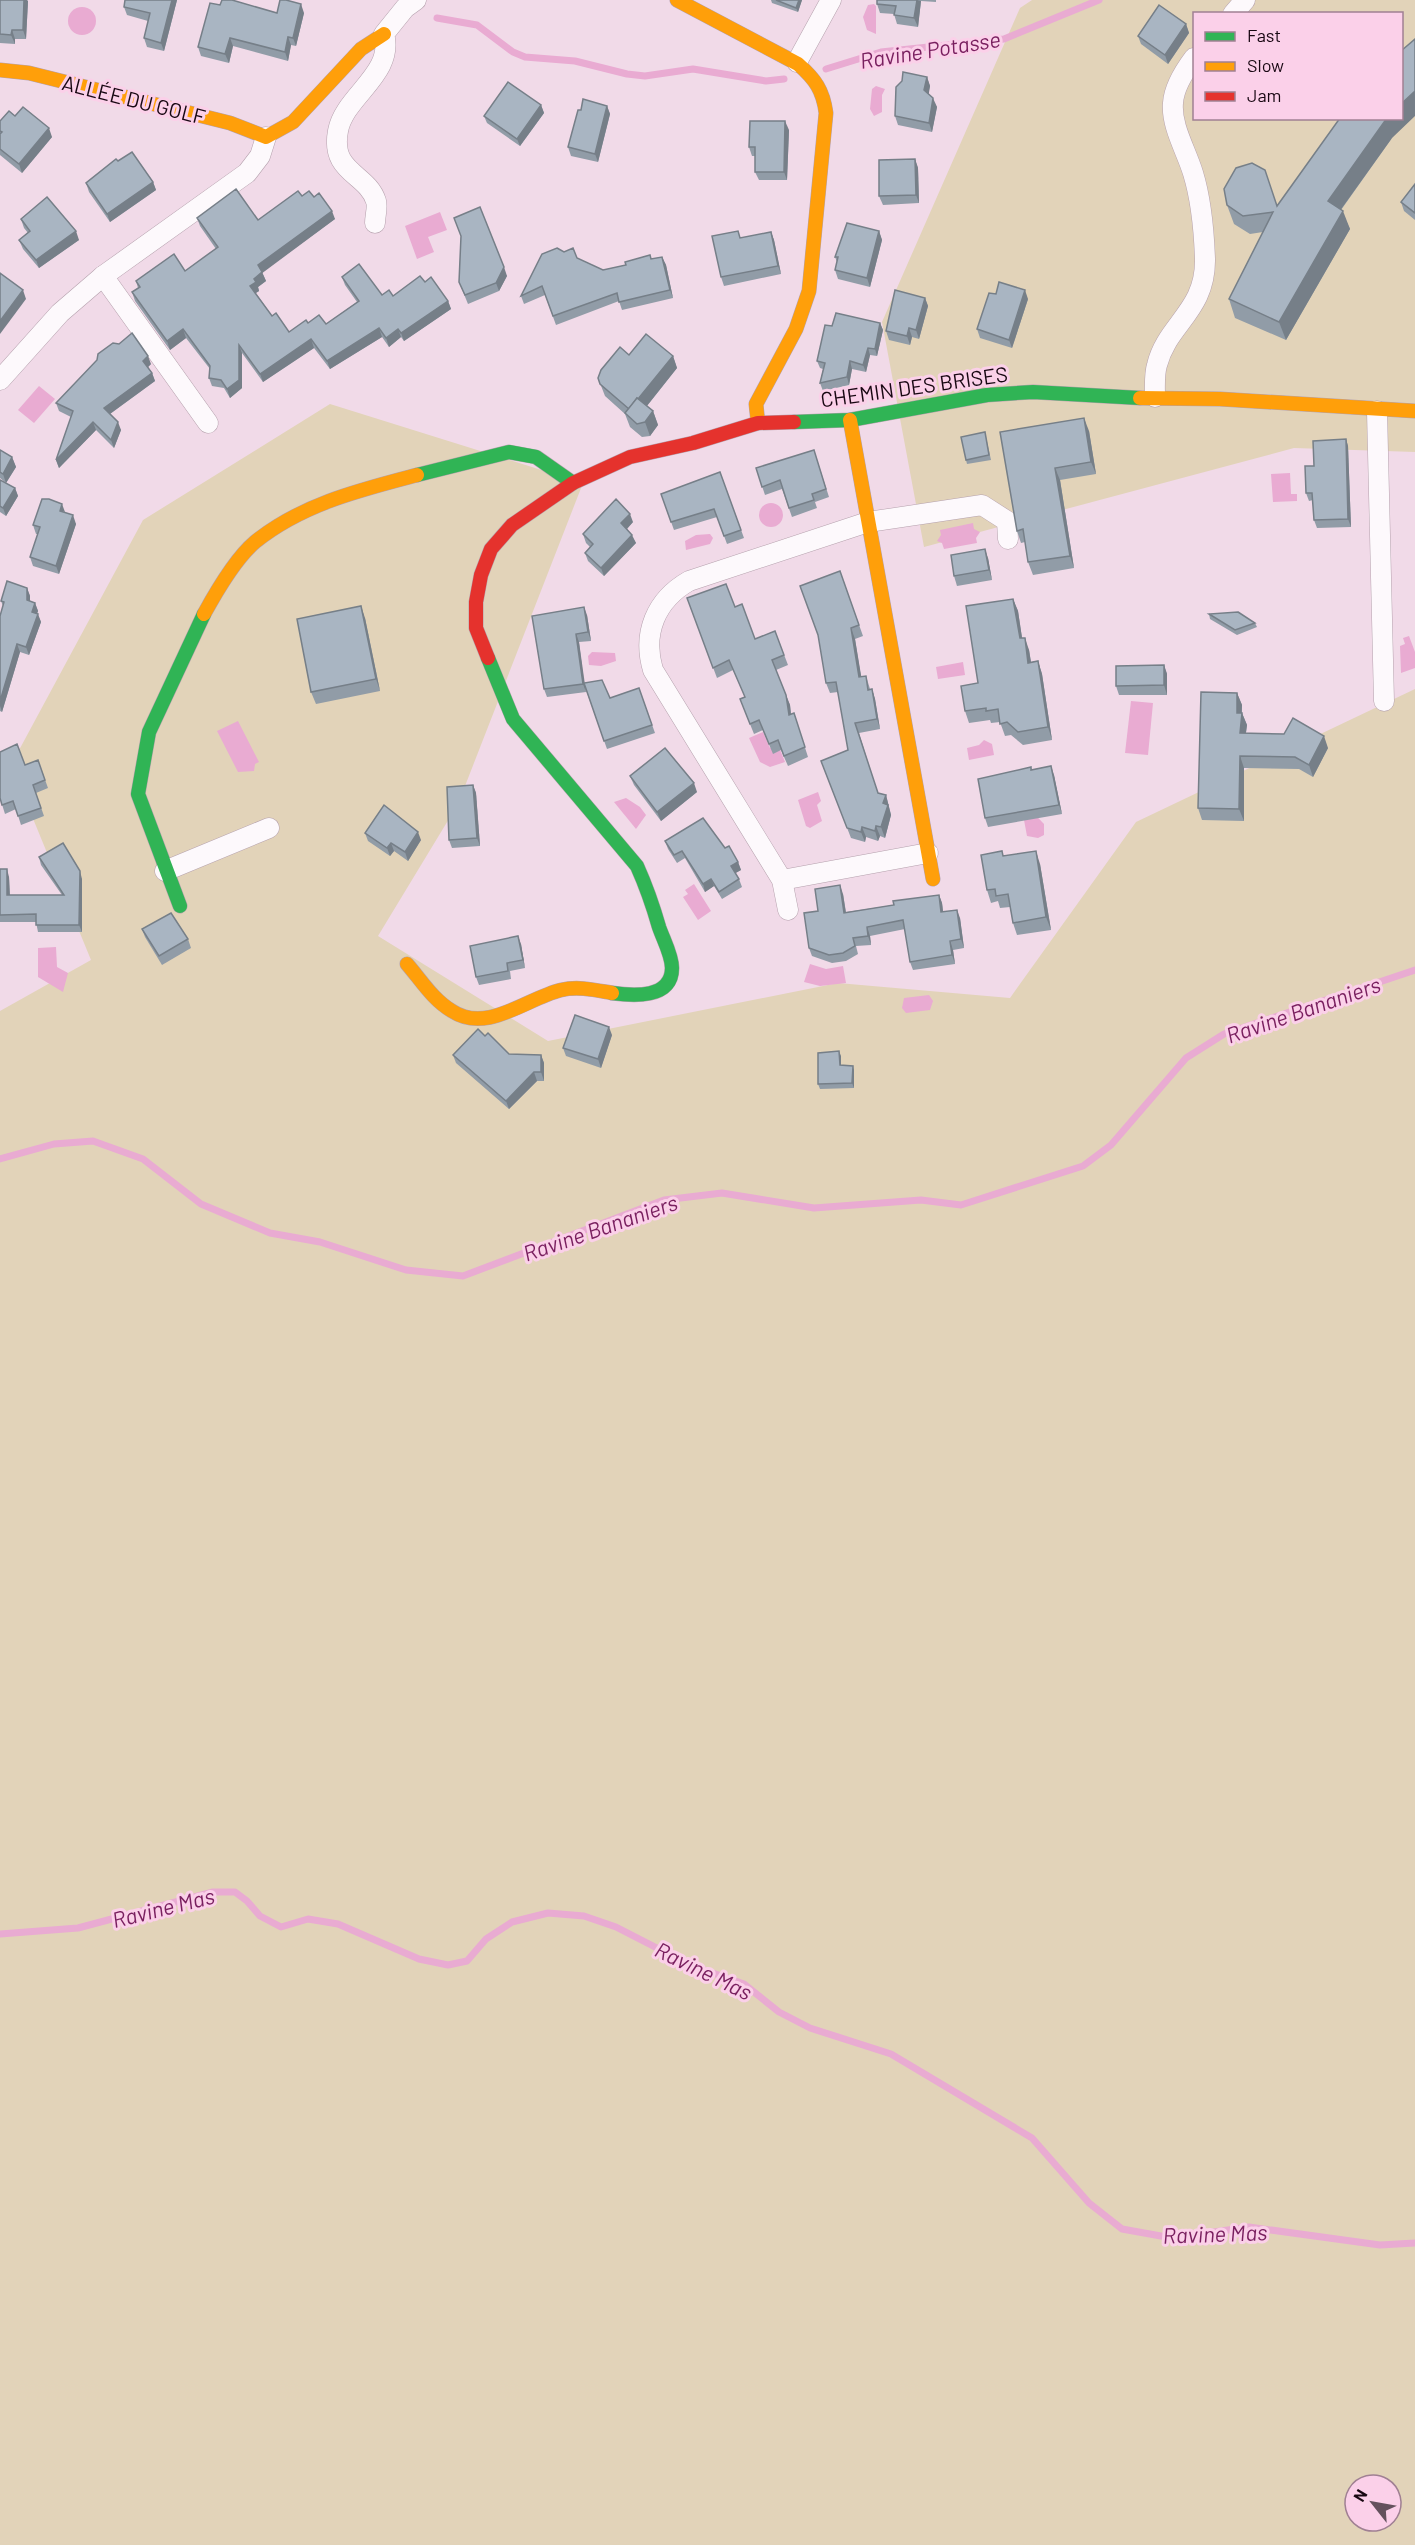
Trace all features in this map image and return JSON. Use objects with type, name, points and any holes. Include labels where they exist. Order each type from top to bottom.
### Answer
[{"type":"street","points":[[0,380],[60,313],[103,276],[247,173],[260,156],[266,137],[293,122],[361,49],[384,34],[405,8],[416,0]]},
{"type":"street","points":[[677,0],[710,20],[797,62],[822,91],[826,113],[809,291],[796,329],[756,404],[758,423]]},
{"type":"street","points":[[797,62],[831,0]]},
{"type":"street","points":[[1235,12],[1245,0]]},
{"type":"street","points":[[375,223],[377,203],[372,192],[348,171],[338,152],[338,132],[342,117],[372,80],[384,52],[384,34]]},
{"type":"street","points":[[1155,397],[1157,365],[1162,352],[1194,305],[1204,278],[1205,256],[1198,195],[1173,105],[1178,85],[1193,60]]},
{"type":"street","name":"ALLÉE DU GOLF","points":[[0,70],[29,73],[208,118],[249,129],[266,137]]},
{"type":"street","points":[[103,276],[208,423]]},
{"type":"street","name":"CHEMIN DES BRISES","points":[[407,964],[445,1007],[473,1019],[492,1016],[551,992],[574,988],[645,997],[662,990],[670,980],[672,968],[646,885],[637,866],[513,719],[476,628],[476,602],[481,575],[491,549],[512,525],[573,483],[630,457],[693,443],[758,423],[850,420],[987,395],[1033,392],[1377,411],[1415,411]]},
{"type":"street","points":[[1377,411],[1384,701]]},
{"type":"street","points":[[850,420],[933,879]]},
{"type":"street","points":[[180,906],[138,794],[149,732],[185,651],[216,591],[254,543],[317,505],[367,488],[509,452],[536,457],[573,483]]},
{"type":"street","points":[[788,910],[783,880],[660,683],[649,655],[653,618],[675,589],[689,581],[868,522],[982,505],[1007,521],[1008,539]]},
{"type":"street","points":[[165,871],[268,828]]},
{"type":"street","points":[[783,880],[928,854]]},
{"type":"shaded area","points":[[1032,0],[1415,0],[1415,452],[1294,448],[924,547],[882,322],[1020,8]]},
{"type":"shaded area","points":[[868,5],[876,6],[876,34],[867,30],[863,17]]},
{"type":"shaded area","points":[[82,7],[92,11],[96,21],[92,31],[82,35],[72,31],[68,21],[72,11]]},
{"type":"shaded area","points":[[876,86],[885,89],[882,95],[882,112],[874,116],[870,109],[872,89]]},
{"type":"shaded area","points":[[440,212],[447,230],[428,237],[434,252],[417,259],[405,226]]},
{"type":"shaded area","points":[[39,386],[55,399],[34,423],[18,410]]},
{"type":"shaded area","points":[[330,404],[583,483],[458,804],[378,936],[548,1041],[838,983],[1010,998],[1136,822],[1415,689],[1415,2545],[0,2545],[0,1011],[91,960],[11,765],[143,520]]},
{"type":"shaded area","points":[[1290,473],[1291,494],[1297,494],[1297,501],[1273,502],[1271,474]]},
{"type":"shaded area","points":[[766,503],[776,503],[783,510],[783,520],[776,527],[766,527],[759,520],[759,510]]},
{"type":"shaded area","points":[[973,523],[974,529],[980,532],[976,538],[977,543],[944,549],[942,543],[937,541],[941,535],[940,530]]},
{"type":"shaded area","points":[[710,534],[713,538],[710,544],[686,550],[685,541],[696,535]]},
{"type":"shaded area","points":[[1409,636],[1415,652],[1415,668],[1401,673],[1400,646],[1405,644],[1403,638]]},
{"type":"shaded area","points":[[592,652],[615,653],[616,661],[601,666],[589,665],[588,656]]},
{"type":"shaded area","points":[[963,662],[965,675],[938,679],[936,667]]},
{"type":"shaded area","points":[[1131,701],[1153,703],[1148,755],[1125,753]]},
{"type":"shaded area","points":[[238,721],[259,762],[255,764],[254,771],[238,772],[217,731]]},
{"type":"shaded area","points":[[763,732],[770,748],[779,747],[785,762],[770,767],[760,762],[749,738]]},
{"type":"shaded area","points":[[984,740],[992,744],[994,755],[969,760],[967,748],[979,745]]},
{"type":"shaded area","points":[[818,792],[821,801],[817,805],[822,821],[810,828],[806,826],[798,800]]},
{"type":"shaded area","points":[[626,798],[640,807],[646,815],[636,829],[614,802]]},
{"type":"shaded area","points":[[1020,799],[1044,824],[1044,835],[1038,838],[1027,836]]},
{"type":"shaded area","points":[[694,884],[711,911],[698,920],[683,897],[688,894],[685,890]]},
{"type":"shaded area","points":[[56,947],[57,967],[68,973],[63,992],[38,977],[38,948]]},
{"type":"shaded area","points":[[810,964],[826,969],[843,966],[846,983],[820,986],[804,982]]},
{"type":"shaded area","points":[[929,995],[933,1001],[930,1010],[906,1013],[902,1008],[904,998]]},
{"type":"building","points":[[0,0],[24,0],[23,30],[12,30],[11,35],[0,34]]},
{"type":"building","points":[[125,0],[172,0],[161,43],[144,38],[150,13],[124,7]]},
{"type":"building","points":[[222,0],[232,0],[277,13],[280,0],[301,4],[293,38],[288,37],[285,52],[230,38],[225,54],[198,47],[210,3],[220,5]]},
{"type":"building","points":[[776,0],[799,0],[796,8]]},
{"type":"building","points":[[877,0],[917,0],[914,18],[894,15],[896,6],[877,4]]},
{"type":"building","points":[[1159,5],[1186,24],[1165,55],[1138,36]]},
{"type":"building","points":[[1415,39],[1415,91],[1403,102],[1403,49]]},
{"type":"building","points":[[903,72],[927,77],[924,90],[933,98],[929,123],[895,116],[896,87],[902,81]]},
{"type":"building","points":[[508,82],[541,105],[517,139],[484,116]]},
{"type":"building","points":[[583,99],[607,106],[595,154],[568,147]]},
{"type":"building","points":[[23,107],[49,128],[19,164],[0,149],[2,132],[0,121],[9,111],[15,116]]},
{"type":"building","points":[[1339,120],[1386,120],[1328,201],[1343,211],[1279,322],[1229,299],[1273,212],[1243,216],[1227,205],[1224,189],[1236,168],[1252,163],[1265,170],[1277,206]]},
{"type":"building","points":[[750,121],[785,121],[784,172],[755,172],[755,147],[749,147]]},
{"type":"building","points":[[132,152],[153,182],[107,214],[86,183],[116,159],[118,161]]},
{"type":"building","points":[[915,159],[916,195],[879,196],[879,160]]},
{"type":"building","points":[[1415,184],[1415,213],[1401,202]]},
{"type":"building","points":[[236,189],[258,220],[298,191],[302,196],[309,191],[314,197],[319,193],[332,211],[258,265],[262,272],[254,279],[256,282],[250,286],[272,316],[276,313],[289,332],[306,320],[308,323],[319,315],[326,324],[359,301],[342,277],[359,264],[382,295],[389,290],[393,296],[420,276],[425,282],[431,277],[448,301],[401,333],[398,329],[386,338],[379,328],[327,361],[311,339],[260,374],[239,345],[239,380],[227,389],[221,380],[209,378],[210,366],[183,329],[167,341],[132,292],[140,287],[136,281],[174,254],[185,271],[218,247],[197,218]]},
{"type":"building","points":[[47,197],[76,231],[36,260],[19,240],[30,231],[21,219]]},
{"type":"building","points":[[480,207],[504,267],[496,283],[465,295],[459,282],[461,236],[454,218]]},
{"type":"building","points":[[847,223],[879,231],[867,278],[835,270],[838,257],[835,257]]},
{"type":"building","points":[[738,231],[740,238],[771,232],[778,266],[721,277],[712,236]]},
{"type":"building","points":[[557,248],[564,252],[573,248],[577,258],[603,270],[626,265],[625,262],[650,255],[651,259],[662,257],[670,290],[619,302],[617,293],[553,316],[542,286],[521,296],[542,254]]},
{"type":"building","points":[[0,273],[23,290],[0,321]]},
{"type":"building","points":[[999,282],[1025,290],[1009,340],[977,329],[989,293],[996,294]]},
{"type":"building","points":[[895,290],[925,298],[916,330],[909,328],[907,336],[886,331]]},
{"type":"building","points":[[836,313],[880,323],[875,349],[868,348],[863,365],[850,361],[847,377],[820,383],[825,363],[817,361],[825,325],[832,326]]},
{"type":"building","points":[[132,333],[148,356],[143,361],[152,373],[104,408],[118,422],[111,440],[93,422],[56,460],[73,411],[56,403],[97,360],[98,354],[113,343],[119,344]]},
{"type":"building","points":[[646,334],[673,356],[629,409],[600,384],[598,378],[601,370],[620,347],[629,355]]},
{"type":"building","points":[[637,398],[653,411],[645,422],[637,424],[625,413]]},
{"type":"building","points":[[1084,418],[1091,462],[1055,468],[1070,556],[1028,562],[1023,529],[1017,531],[1000,432]]},
{"type":"building","points":[[985,432],[989,455],[966,460],[961,437]]},
{"type":"building","points":[[1346,439],[1348,519],[1314,520],[1312,493],[1306,493],[1305,466],[1314,466],[1313,441]]},
{"type":"building","points":[[0,450],[12,457],[3,474],[0,472]]},
{"type":"building","points":[[814,450],[826,489],[812,494],[814,500],[789,508],[780,480],[762,487],[756,468]]},
{"type":"building","points":[[720,472],[741,530],[724,536],[714,509],[671,522],[661,494]]},
{"type":"building","points":[[0,480],[15,488],[3,508],[0,506]]},
{"type":"building","points":[[42,499],[62,504],[60,511],[73,515],[56,566],[30,557],[40,527],[33,525]]},
{"type":"building","points":[[616,499],[630,514],[621,523],[632,535],[601,568],[585,553],[593,544],[583,534]]},
{"type":"building","points":[[985,549],[989,570],[954,576],[951,555]]},
{"type":"building","points":[[840,571],[859,625],[851,628],[859,677],[866,676],[868,690],[872,689],[877,719],[855,723],[878,793],[886,795],[883,803],[888,805],[881,827],[876,826],[875,831],[862,827],[861,832],[847,828],[821,761],[848,750],[836,682],[826,683],[818,635],[800,586]]},
{"type":"building","points":[[7,581],[27,588],[27,600],[35,603],[32,612],[38,614],[26,647],[17,644],[0,701],[0,616],[4,602],[1,601]]},
{"type":"building","points":[[726,584],[735,607],[742,604],[755,639],[775,631],[784,655],[772,660],[786,695],[789,715],[794,713],[805,747],[784,756],[778,740],[769,744],[759,720],[750,724],[740,699],[745,697],[729,660],[713,668],[687,598]]},
{"type":"building","points":[[1013,599],[1020,638],[1025,638],[1028,663],[1038,661],[1048,727],[1018,732],[1007,722],[1000,724],[998,709],[965,711],[961,686],[978,683],[966,606]]},
{"type":"building","points":[[361,606],[376,679],[311,692],[297,619]]},
{"type":"building","points":[[584,607],[588,632],[576,634],[583,684],[544,689],[532,616]]},
{"type":"building","points":[[1238,612],[1255,623],[1235,630],[1209,614]]},
{"type":"building","points":[[1164,665],[1164,685],[1116,686],[1116,666]]},
{"type":"building","points":[[602,680],[610,698],[639,688],[652,725],[604,741],[584,683]]},
{"type":"building","points":[[1201,692],[1237,693],[1237,713],[1242,713],[1240,733],[1284,734],[1293,718],[1324,736],[1309,765],[1295,757],[1240,756],[1239,809],[1198,808]]},
{"type":"building","points":[[17,744],[25,765],[38,760],[45,780],[33,785],[41,808],[18,816],[13,801],[2,805],[0,798],[0,752]]},
{"type":"building","points":[[665,748],[694,783],[657,812],[630,776]]},
{"type":"building","points":[[1051,766],[1059,805],[985,818],[978,779],[1031,767],[1031,770]]},
{"type":"building","points":[[473,785],[477,838],[449,840],[447,787]]},
{"type":"building","points":[[384,805],[418,832],[405,852],[391,843],[387,848],[365,833]]},
{"type":"building","points":[[703,818],[725,848],[729,846],[738,862],[731,866],[739,879],[719,892],[711,879],[703,884],[682,851],[674,855],[665,841]]},
{"type":"building","points":[[63,843],[80,871],[79,925],[36,925],[36,914],[0,915],[0,869],[7,869],[7,895],[64,895],[39,857]]},
{"type":"building","points":[[1002,851],[1003,856],[1036,851],[1046,917],[1013,923],[1008,894],[996,896],[995,889],[987,890],[981,855]]},
{"type":"building","points":[[840,885],[844,913],[894,905],[893,901],[939,895],[941,912],[957,910],[961,939],[950,941],[952,955],[910,962],[903,920],[867,927],[868,936],[853,938],[855,946],[843,953],[829,955],[809,948],[804,913],[818,911],[815,889]]},
{"type":"building","points":[[171,913],[188,939],[159,956],[142,929]]},
{"type":"building","points":[[518,936],[523,960],[507,963],[508,971],[476,977],[470,946]]},
{"type":"building","points":[[575,1015],[609,1027],[598,1059],[563,1048]]},
{"type":"building","points":[[478,1029],[485,1036],[488,1033],[509,1054],[541,1055],[541,1072],[534,1072],[506,1101],[453,1055]]},
{"type":"building","points":[[839,1051],[840,1065],[853,1066],[852,1083],[818,1084],[818,1053]]},
{"type":"waterway","name":"Ravine Potasse","points":[[826,69],[881,52],[1004,39],[1099,0]]},
{"type":"waterway","name":"Ravine Potasse","points":[[437,18],[477,25],[513,52],[525,57],[575,61],[627,74],[645,76],[693,69],[766,81],[784,79]]},
{"type":"waterway","name":"Ravine Bananiers","points":[[0,1159],[54,1144],[93,1141],[143,1159],[201,1204],[270,1233],[320,1242],[406,1270],[463,1276],[664,1200],[722,1193],[814,1208],[921,1200],[961,1205],[1083,1166],[1111,1145],[1186,1058],[1224,1034],[1415,970]]},
{"type":"waterway","name":"Ravine Mas","points":[[0,1934],[78,1928],[213,1892],[235,1892],[247,1901],[260,1916],[281,1927],[308,1919],[338,1924],[419,1959],[448,1965],[467,1961],[486,1939],[512,1922],[548,1913],[584,1916],[616,1927],[690,1965],[744,1984],[779,2012],[810,2028],[891,2054],[1032,2138],[1089,2203],[1122,2229],[1172,2238],[1249,2227],[1380,2245],[1415,2243]]},
{"type":"traffic: fast","points":[[794,422],[850,420],[987,395],[1033,392],[1140,398]]},
{"type":"traffic: fast","points":[[417,475],[509,452],[536,457],[573,483]]},
{"type":"traffic: fast","points":[[180,906],[138,794],[149,732],[204,614]]},
{"type":"traffic: fast","points":[[488,658],[513,719],[637,866],[646,889],[671,958],[670,978],[666,985],[650,993],[640,995],[612,993]]},
{"type":"traffic: slow","points":[[677,0],[798,64],[817,85],[825,105],[809,291],[796,329],[756,404],[758,423]]},
{"type":"traffic: slow","points":[[0,70],[29,73],[230,123],[266,137],[293,122],[361,49],[384,34]]},
{"type":"traffic: slow","points":[[1140,398],[1220,399],[1415,411]]},
{"type":"traffic: slow","points":[[850,420],[933,879]]},
{"type":"traffic: slow","points":[[204,614],[220,586],[241,557],[255,542],[273,529],[332,500],[417,475]]},
{"type":"traffic: slow","points":[[407,964],[439,1001],[452,1011],[465,1017],[479,1019],[493,1017],[561,990],[574,988],[612,993]]},
{"type":"traffic: jam","points":[[488,658],[476,628],[476,602],[481,575],[491,549],[512,525],[573,483],[630,457],[693,443],[758,423],[794,422]]}]
